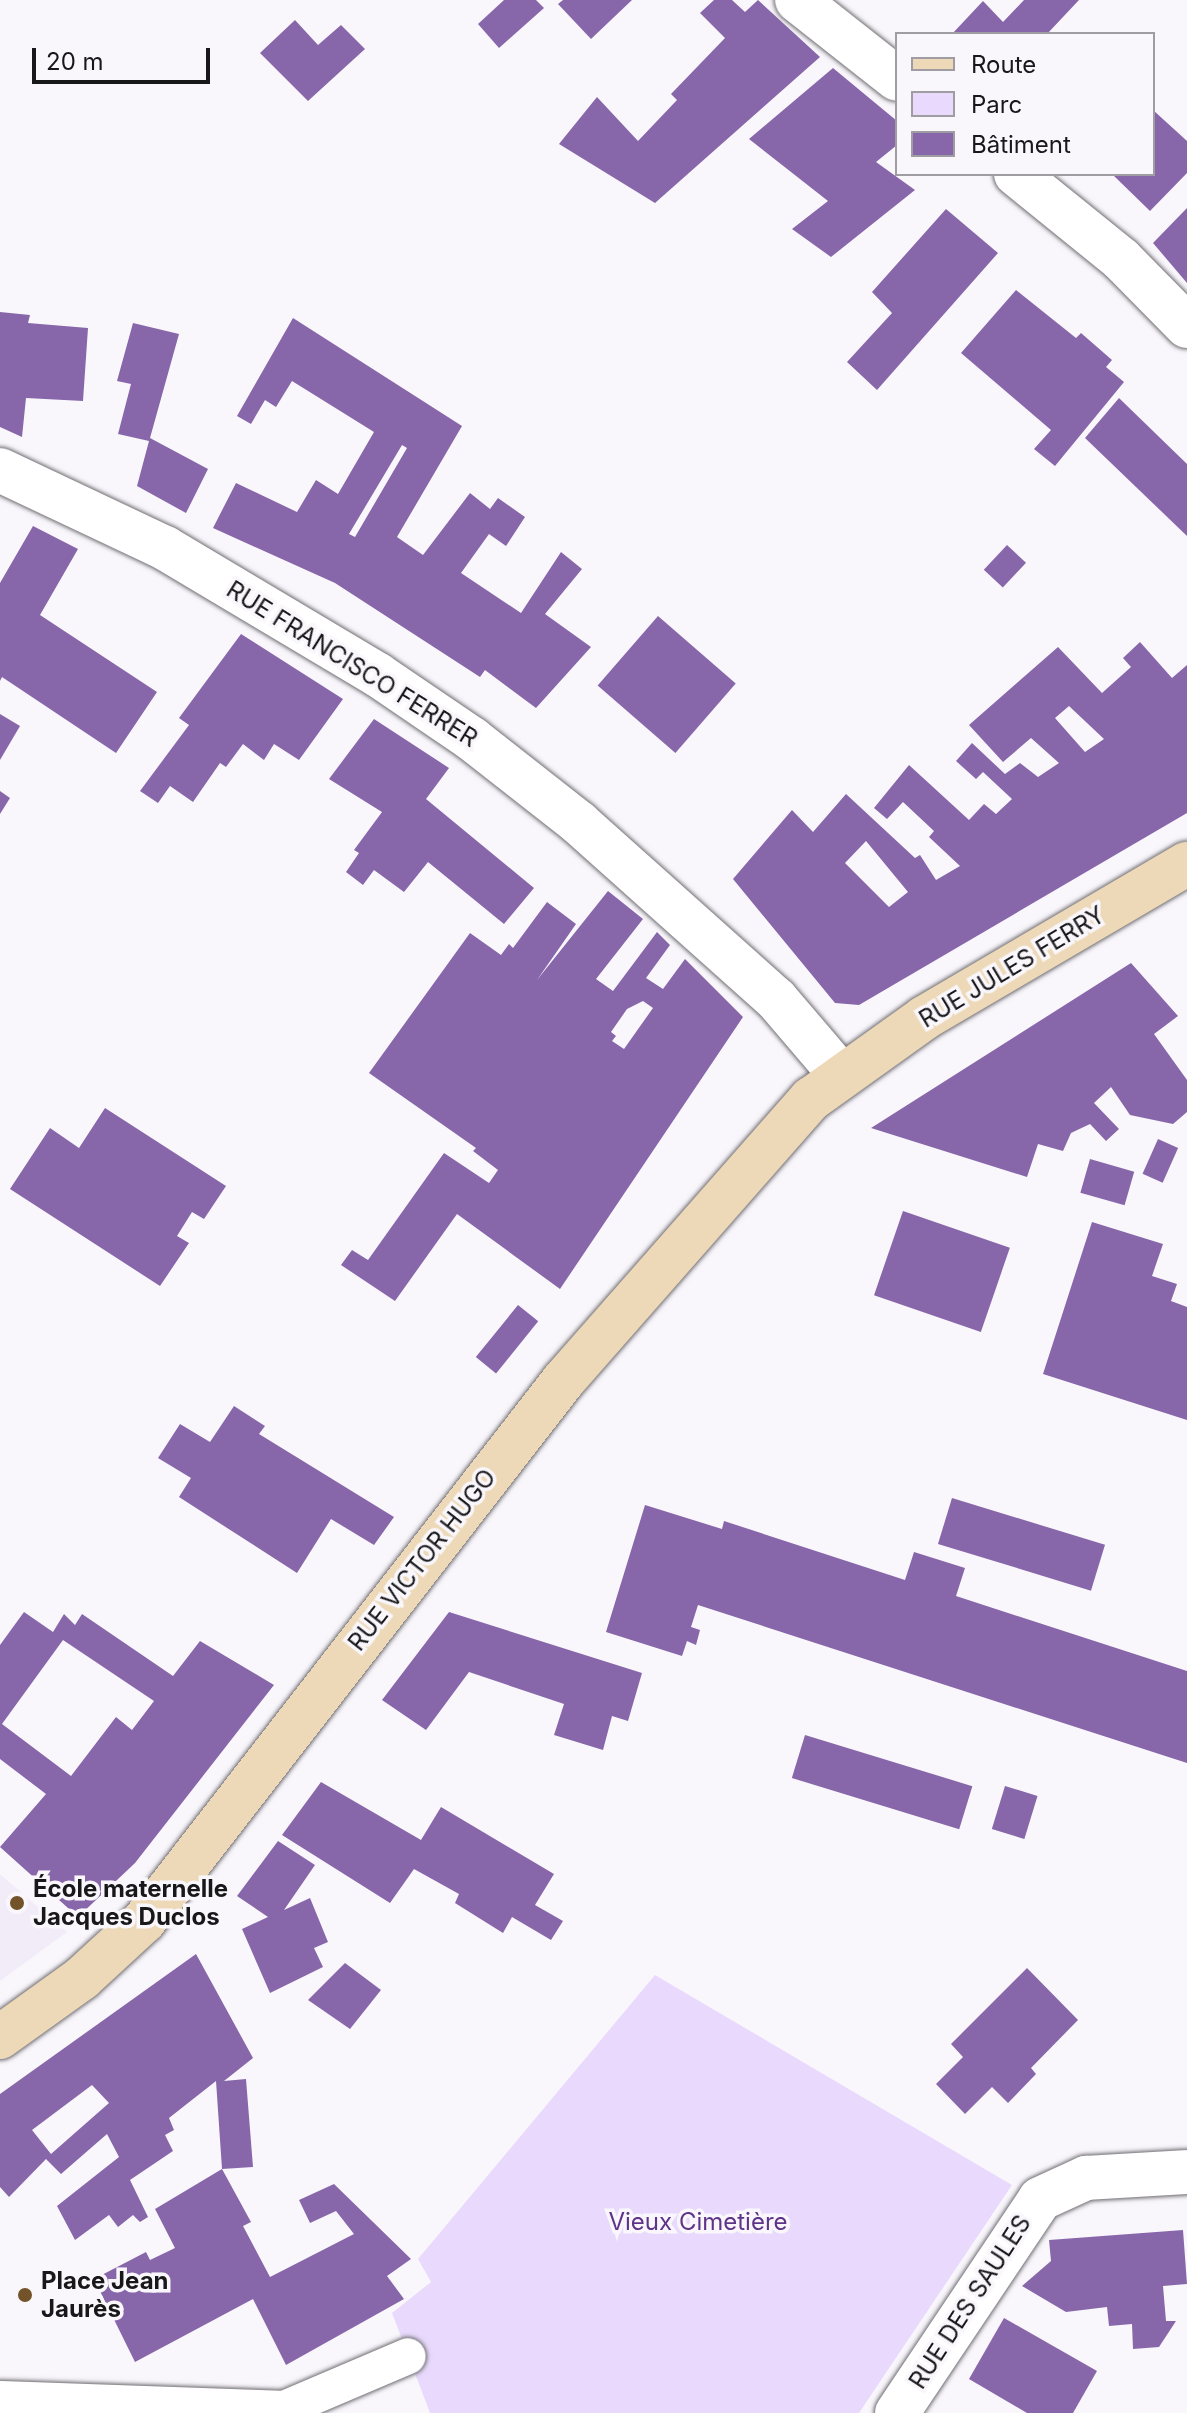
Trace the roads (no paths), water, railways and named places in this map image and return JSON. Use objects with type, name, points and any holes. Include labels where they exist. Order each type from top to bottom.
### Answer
[{"type":"street","points":[[797,0],[895,77]]},
{"type":"street","points":[[1018,176],[1121,259],[1187,326]]},
{"type":"street","name":"RUE FRANCISCO FERRER","points":[[0,470],[165,548],[378,675],[472,739],[579,823],[776,999],[841,1075]]},
{"type":"street","name":"RUE JULES FERRY","points":[[841,1075],[924,1018],[1187,864]]},
{"type":"street","name":"RUE VICTOR HUGO","points":[[0,2037],[82,1978],[144,1921],[563,1381],[785,1126],[841,1075]]},
{"type":"street","name":"RUE DES SAULES","points":[[897,2413],[1040,2199],[1086,2178],[1187,2172]]},
{"type":"street","points":[[0,2403],[279,2413]]},
{"type":"lane","points":[[279,2413],[408,2356]]},
{"type":"place","name":"École maternelle Jacques Duclos","points":[[17,1903]]},
{"type":"place","name":"Place Jean Jaurès","points":[[25,2295]]},
{"type":"park label","name":"Vieux Cimetière","points":[[698,2222]]}]
